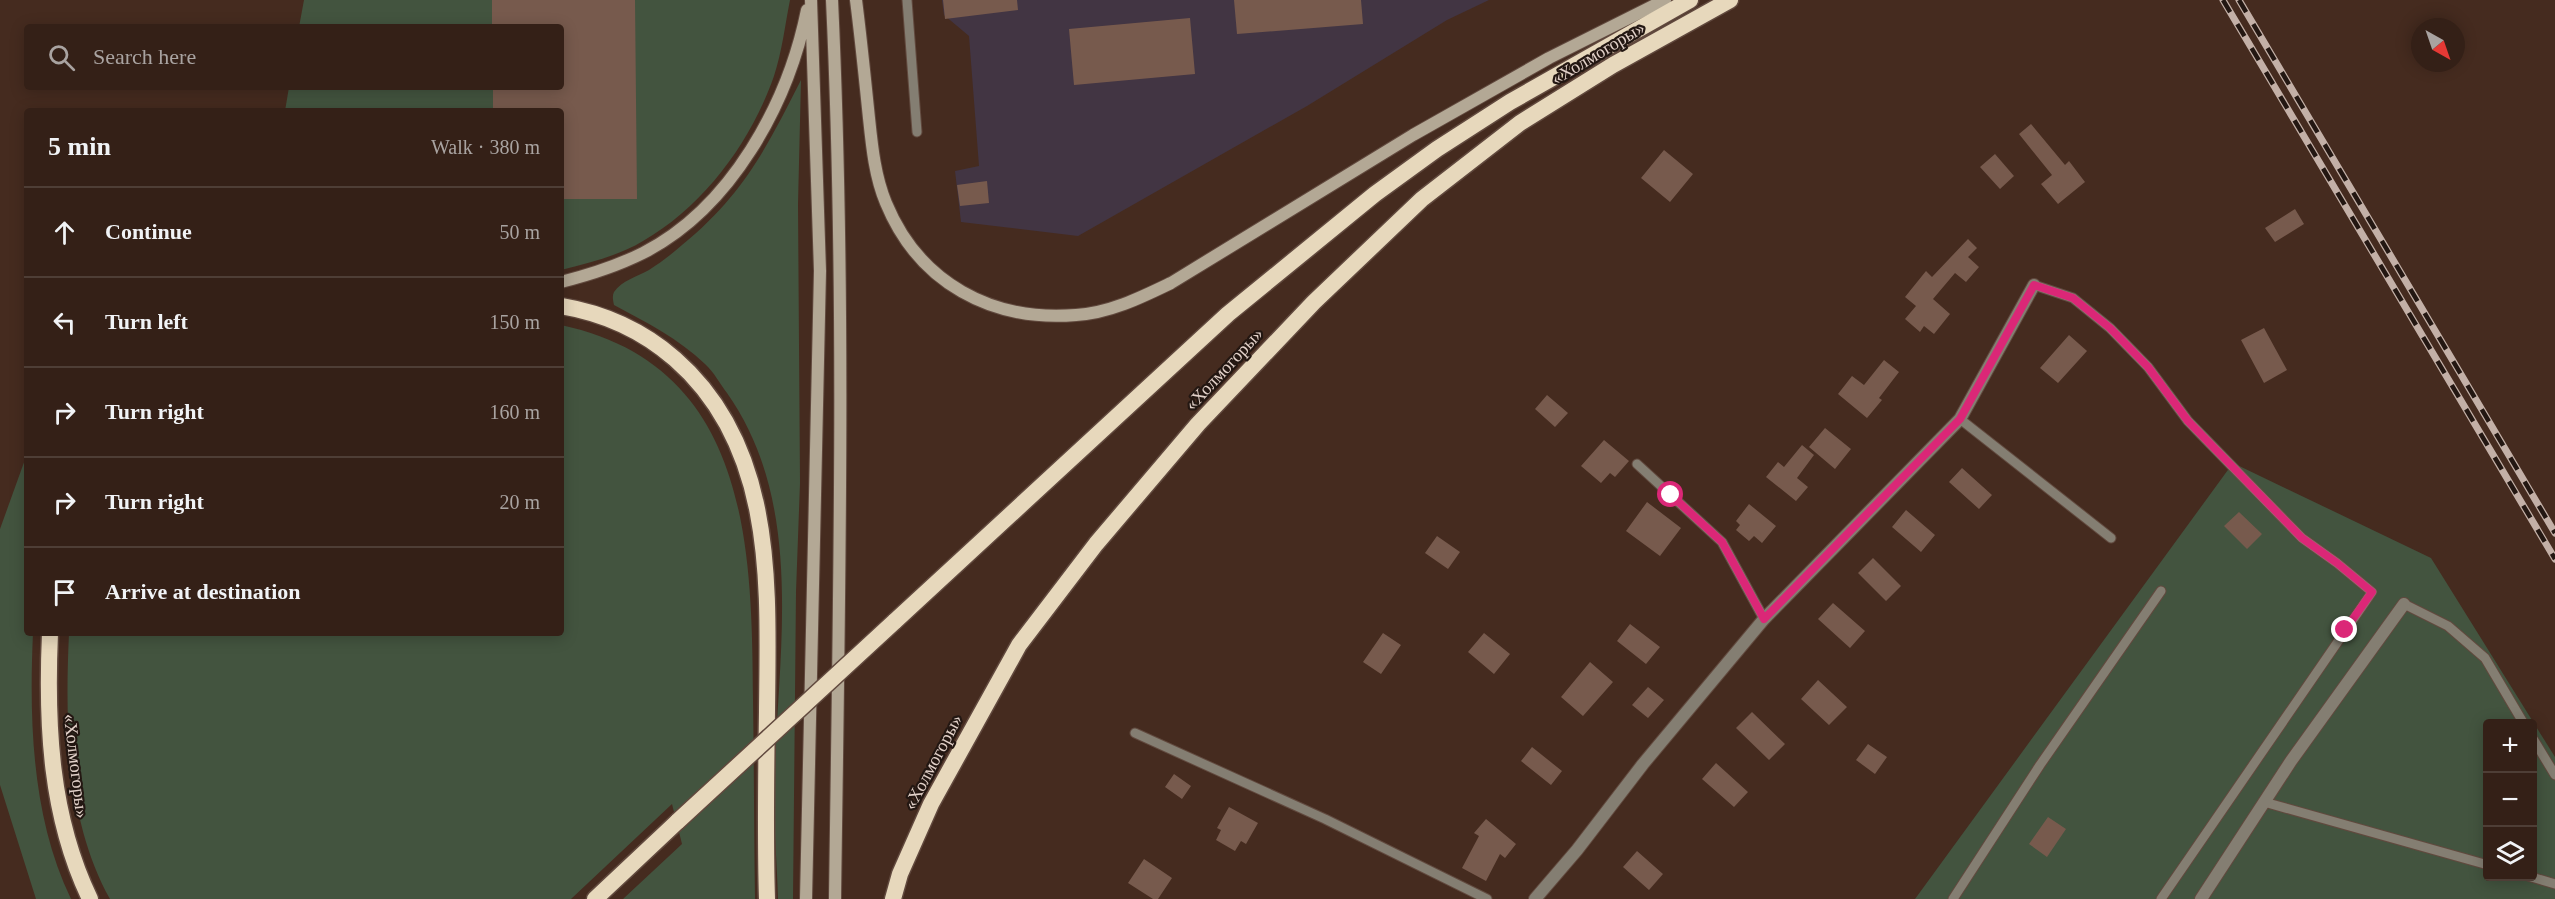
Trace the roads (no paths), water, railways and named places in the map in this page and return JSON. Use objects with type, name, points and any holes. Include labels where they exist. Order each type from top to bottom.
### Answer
[{"type":"highway","name":"«Холмогоры»","points":[[596,899],[1228,314],[1375,194],[1437,149],[1510,102],[1690,0]]},
{"type":"highway","name":"«Холмогоры»","points":[[892,899],[900,874],[931,804],[1019,645],[1096,544],[1198,424],[1321,295],[1438,186],[1520,123],[1613,65],[1730,0]]},
{"type":"highway","points":[[564,307],[624,324],[658,345],[688,370],[710,397],[731,429],[747,470],[758,505],[768,605],[765,832],[767,899]]},
{"type":"highway","name":"«Холмогоры»","points":[[50,636],[50,737],[59,809],[75,868],[90,899]]},
{"type":"main road","points":[[564,281],[591,274],[644,252],[688,222],[707,204],[738,167],[776,104],[799,47],[810,0]]},
{"type":"main road","points":[[806,899],[820,271],[810,0]]},
{"type":"main road","points":[[832,0],[842,380],[835,899]]},
{"type":"main road","points":[[856,0],[877,172],[886,203],[914,251],[954,288],[975,301],[1001,310],[1026,314],[1076,315],[1103,310],[1141,298],[1171,283],[1413,135],[1549,58],[1665,0]]},
{"type":"street","points":[[1535,899],[1577,850],[1643,764],[1764,619],[1960,419],[2034,285]]},
{"type":"street","points":[[2201,899],[2290,761],[2404,604]]},
{"type":"lane","points":[[907,0],[917,132]]},
{"type":"lane","points":[[2034,285],[2073,298],[2110,328],[2148,367],[2188,421],[2302,538],[2372,592],[2161,899]]},
{"type":"lane","points":[[1960,419],[2111,538]]},
{"type":"lane","points":[[1637,464],[1722,542],[1764,619]]},
{"type":"lane","points":[[1953,899],[2040,765],[2161,591]]},
{"type":"lane","points":[[2404,604],[2448,626],[2485,658],[2522,719]]},
{"type":"lane","points":[[1135,733],[1325,819],[1487,899]]},
{"type":"lane","points":[[2537,745],[2555,775]]},
{"type":"lane","points":[[2264,802],[2483,864]]},
{"type":"lane","points":[[2537,879],[2555,884]]},
{"type":"railway","points":[[2223,0],[2555,559]]},
{"type":"railway","points":[[2239,0],[2555,533]]}]
